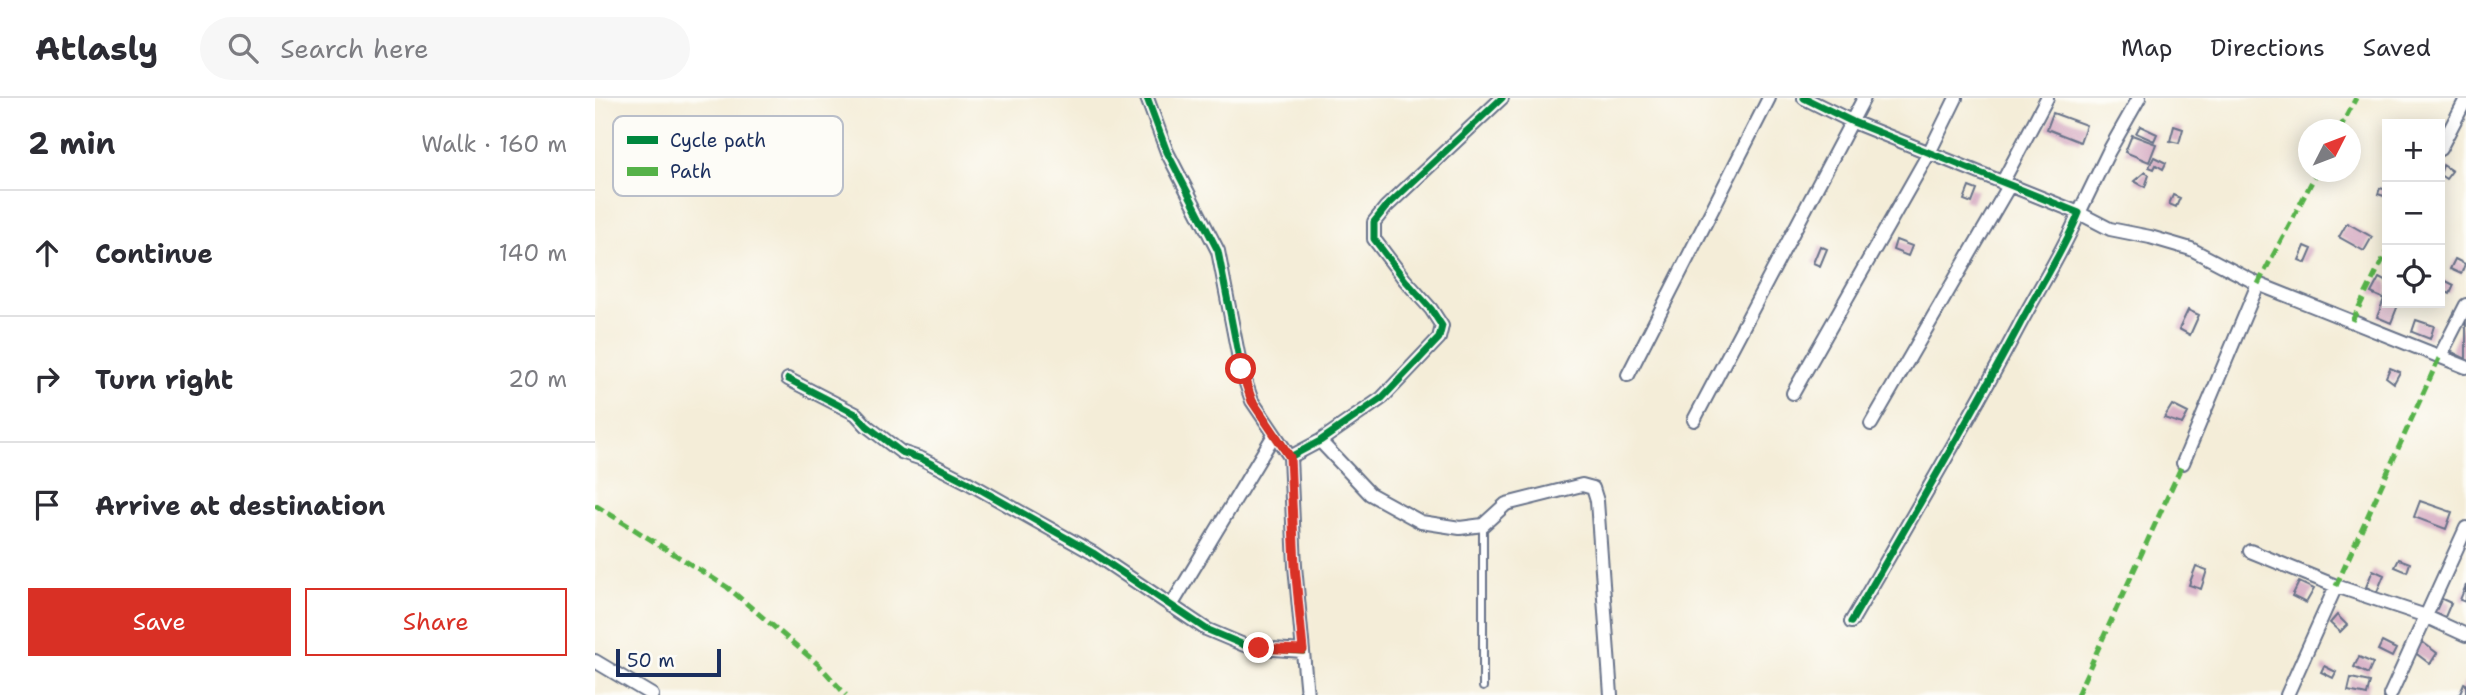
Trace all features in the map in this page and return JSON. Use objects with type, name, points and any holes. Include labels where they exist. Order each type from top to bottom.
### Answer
[{"type":"street","points":[[1147,98],[1167,152],[1218,251],[1241,369],[1252,401],[1290,457],[1295,566],[1307,695]]},
{"type":"street","points":[[1290,457],[1321,441],[1382,398],[1439,338],[1442,326],[1374,239],[1374,222],[1385,207],[1502,98]]},
{"type":"street","points":[[1628,375],[1769,98]]},
{"type":"street","points":[[1804,98],[1853,122],[2079,213],[2110,229],[2191,249],[2258,284],[2466,367]]},
{"type":"street","points":[[1694,420],[1864,98]]},
{"type":"street","points":[[1793,393],[1929,153],[1956,98]]},
{"type":"street","points":[[1871,424],[2006,184],[2047,98]]},
{"type":"street","points":[[1851,622],[1973,412],[2051,266],[2067,242],[2109,151],[2139,98]]},
{"type":"street","points":[[2445,139],[2466,99]]},
{"type":"street","points":[[2183,463],[2258,284]]},
{"type":"street","points":[[2439,356],[2466,305]]},
{"type":"street","points":[[788,379],[856,414],[901,452],[922,459],[967,482],[1093,553],[1206,629],[1244,645],[1266,649],[1303,650]]},
{"type":"street","points":[[1171,606],[1274,435]]},
{"type":"street","points":[[1321,441],[1370,494],[1421,522],[1460,528],[1483,525],[1506,503],[1583,485],[1593,488],[1597,500],[1611,695]]},
{"type":"street","points":[[2390,695],[2466,528]]},
{"type":"street","points":[[2250,551],[2466,635]]},
{"type":"street","points":[[2287,695],[2336,586]]},
{"type":"street","points":[[595,661],[652,695]]},
{"type":"lane","points":[[1483,525],[1483,687]]},
{"type":"building","points":[[2053,113],[2086,125],[2080,142],[2047,129]]},
{"type":"building","points":[[2140,126],[2157,134],[2154,141],[2136,133]]},
{"type":"building","points":[[2174,126],[2183,129],[2179,143],[2170,141]]},
{"type":"building","points":[[2132,135],[2156,144],[2149,162],[2125,152]]},
{"type":"building","points":[[2154,157],[2166,163],[2163,169],[2156,165],[2154,169],[2149,167]]},
{"type":"building","points":[[2445,166],[2452,171],[2445,178]]},
{"type":"building","points":[[2145,172],[2149,175],[2145,187],[2134,181]]},
{"type":"building","points":[[1969,187],[1977,190],[1972,203],[1964,200]]},
{"type":"building","points":[[2173,195],[2180,198],[2176,207],[2169,204]]},
{"type":"building","points":[[2347,223],[2372,237],[2364,251],[2339,237]]},
{"type":"building","points":[[1896,240],[1912,246],[1908,256],[1893,250]]},
{"type":"building","points":[[1820,246],[1827,249],[1820,266],[1813,263]]},
{"type":"building","points":[[2305,246],[2312,249],[2306,263],[2299,260]]},
{"type":"building","points":[[2455,259],[2465,264],[2461,274],[2450,269]]},
{"type":"building","points":[[2379,278],[2382,280],[2382,298],[2371,293]]},
{"type":"building","points":[[2445,280],[2454,285],[2450,294],[2445,292]]},
{"type":"building","points":[[2382,304],[2382,308],[2397,308],[2391,323],[2377,317]]},
{"type":"building","points":[[2188,310],[2199,315],[2190,335],[2179,329]]},
{"type":"building","points":[[2466,316],[2466,359],[2450,351]]},
{"type":"building","points":[[2416,320],[2434,326],[2430,339],[2412,332]]},
{"type":"building","points":[[2390,368],[2400,372],[2394,383],[2386,377]]},
{"type":"building","points":[[2172,405],[2188,413],[2182,424],[2164,418]]},
{"type":"building","points":[[2420,501],[2452,512],[2446,529],[2414,517]]},
{"type":"building","points":[[2399,559],[2410,563],[2407,572],[2395,567]]},
{"type":"building","points":[[2196,566],[2207,570],[2201,589],[2189,585]]},
{"type":"building","points":[[2373,570],[2384,575],[2377,592],[2366,587]]},
{"type":"building","points":[[2299,582],[2314,589],[2306,603],[2292,596]]},
{"type":"building","points":[[2466,585],[2466,602],[2460,600]]},
{"type":"building","points":[[2440,598],[2451,603],[2445,617],[2434,613]]},
{"type":"building","points":[[2337,615],[2347,625],[2340,632],[2330,623]]},
{"type":"building","points":[[2421,641],[2437,653],[2430,664],[2413,651]]},
{"type":"building","points":[[2382,642],[2396,649],[2392,657],[2378,650]]},
{"type":"building","points":[[2359,657],[2373,663],[2368,674],[2354,667]]},
{"type":"building","points":[[2324,666],[2336,672],[2333,678],[2321,672]]},
{"type":"building","points":[[2351,678],[2370,682],[2367,695],[2348,691]]},
{"type":"building","points":[[2464,683],[2466,695],[2459,695]]},
{"type":"marked path","points":[[2345,119],[2356,98]]},
{"type":"marked path","points":[[2258,284],[2312,182]]},
{"type":"marked path","points":[[2352,321],[2382,261]]},
{"type":"marked path","points":[[2336,586],[2440,356]]},
{"type":"marked path","points":[[2077,695],[2183,463]]},
{"type":"marked path","points":[[595,505],[727,587],[819,665],[846,695]]},
{"type":"cycle path","points":[[1147,98],[1167,152],[1218,251],[1241,369],[1252,401],[1290,457],[1320,441],[1382,398],[1439,338],[1442,326],[1374,239],[1374,222],[1386,207],[1502,98]]},
{"type":"cycle path","points":[[1804,98],[1853,122],[2079,213],[1937,475],[1851,622]]},
{"type":"cycle path","points":[[788,379],[856,414],[901,452],[922,459],[967,482],[1093,553],[1206,629],[1244,645],[1303,651]]},
{"type":"route","points":[[1241,369],[1252,401],[1290,457],[1295,566],[1303,650],[1259,648]]}]
